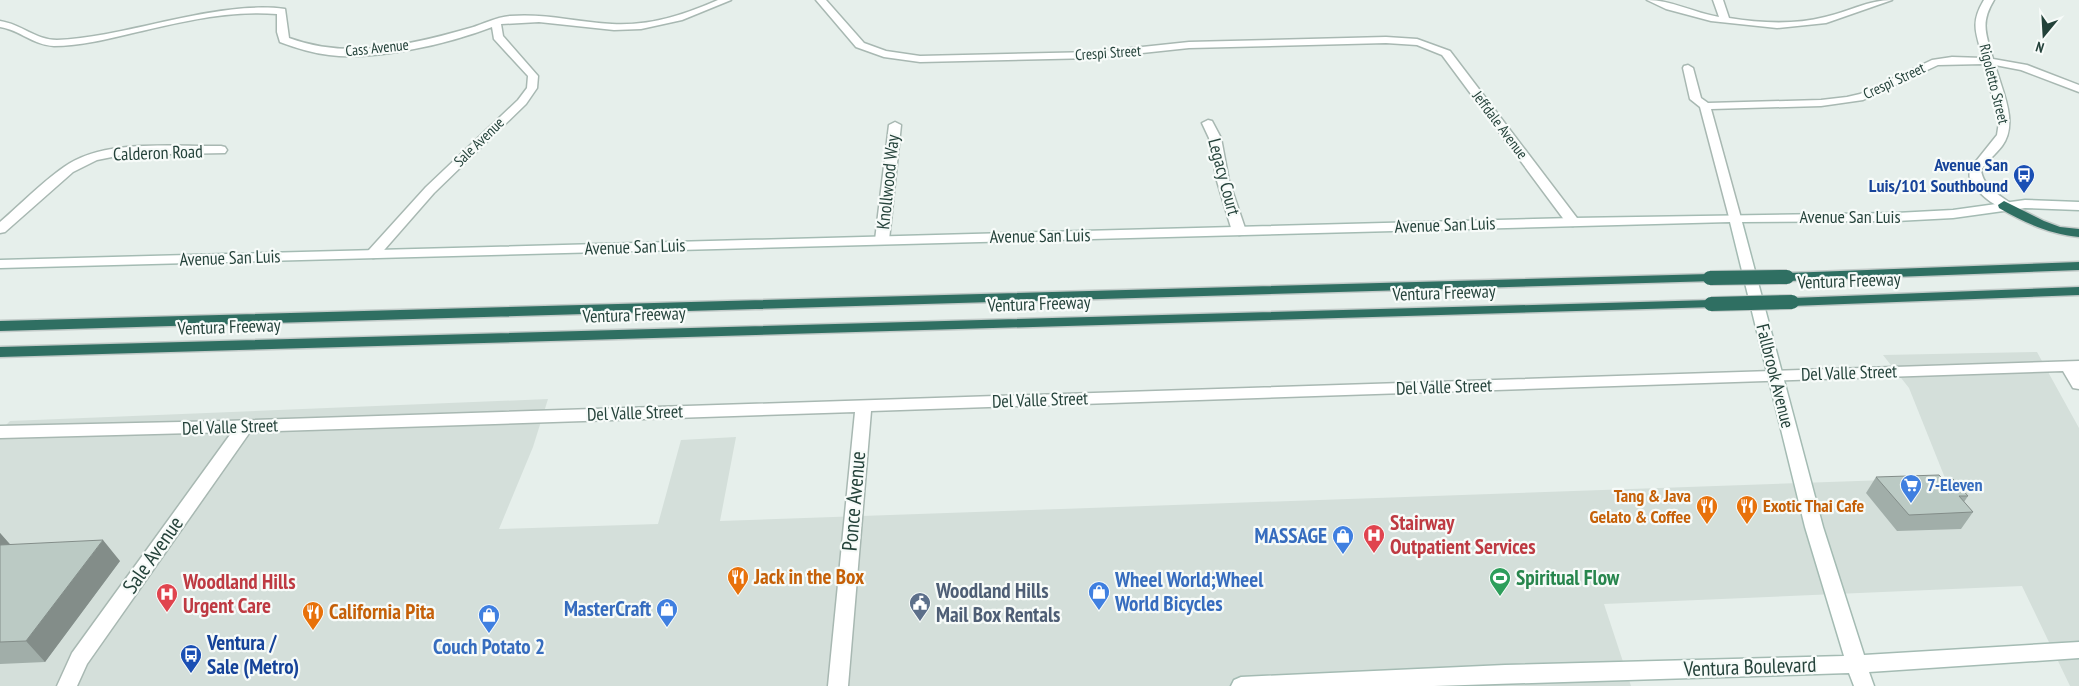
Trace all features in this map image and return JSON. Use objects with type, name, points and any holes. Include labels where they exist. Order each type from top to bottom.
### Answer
[{"type":"highway","points":[[2004,205],[2034,223],[2055,230],[2079,233]]},
{"type":"highway","name":"Ventura Freeway","points":[[0,326],[1787,277],[2079,266]]},
{"type":"highway","name":"Ventura Freeway","points":[[0,352],[1792,302],[2079,291]]},
{"type":"street","name":"Cass Avenue","points":[[0,24],[19,28],[36,40],[62,43],[102,36],[216,4],[254,2],[282,11],[284,40],[300,47],[319,51],[362,52],[418,44],[510,19],[636,26],[681,19],[726,0]]},
{"type":"street","name":"Crespi Street","points":[[821,0],[860,45],[884,54],[920,59],[1095,55],[1189,45],[1366,42],[1381,40],[1418,43]]},
{"type":"street","points":[[1652,0],[1698,15],[1766,24],[1818,22],[1887,0]]},
{"type":"street","points":[[1718,0],[1725,20]]},
{"type":"street","name":"Rigoletto Street","points":[[1989,0],[1981,13],[1980,29],[2006,131],[2002,140],[1976,166],[1974,173],[1978,183],[1987,194],[2004,205]]},
{"type":"street","name":"Sale Avenue","points":[[373,254],[430,190],[522,102],[532,88],[533,76],[498,37],[496,24]]},
{"type":"street","name":"Jeffdale Avenue","points":[[1418,43],[1437,47],[1446,53],[1573,222]]},
{"type":"street","name":"Crespi Street","points":[[1705,106],[1822,103],[1847,100],[1863,97],[1936,62],[1952,60],[1988,61],[2023,67],[2079,89]]},
{"type":"street","name":"Fallbrook Avenue","points":[[1688,68],[1696,99],[1705,106],[1814,527],[1864,686]]},
{"type":"street","name":"Legacy Court","points":[[1208,123],[1215,138],[1223,181],[1239,231]]},
{"type":"street","name":"Knollwood Way","points":[[882,240],[895,125]]},
{"type":"street","name":"Calderon Road","points":[[0,229],[69,169],[93,157],[122,151],[221,150]]},
{"type":"street","name":"Avenue San Luis","points":[[0,264],[1573,222],[1924,216],[2004,205],[2079,206]]},
{"type":"street","points":[[2073,366],[2079,384]]},
{"type":"street","name":"Del Valle Street","points":[[0,432],[245,427],[2073,366]]},
{"type":"street","name":"Ponce Avenue","points":[[838,686],[864,405]]},
{"type":"street","name":"Sale Avenue","points":[[67,686],[79,660],[245,427]]},
{"type":"street","name":"Ventura Boulevard","points":[[1241,686],[1505,674],[1856,664],[2079,650]]},
{"type":"shaded area","points":[[2037,352],[2079,428],[2079,686],[2070,686],[2022,586],[1604,604],[1631,686],[0,686],[0,431],[10,421],[548,399],[533,447],[499,529],[658,524],[681,440],[736,437],[720,521],[1945,478],[1909,388],[1883,355]]},
{"type":"building","points":[[1939,475],[1942,478],[1952,478],[1968,496],[1959,496],[1973,512],[1909,515],[1876,477]]},
{"type":"building","points":[[103,540],[26,641],[0,642],[0,545]]},
{"type":"place","name":"Avenue San Luis/101 Southbound","points":[[2024,194]]},
{"type":"place","name":"7-Eleven","points":[[1911,504]]},
{"type":"place","name":"Tang & Java Gelato & Coffee","points":[[1707,525]]},
{"type":"place","name":"Exotic Thai Cafe","points":[[1747,525]]},
{"type":"place","name":"Stairway Outpatient Services","points":[[1374,554]]},
{"type":"place","name":"MASSAGE","points":[[1343,555]]},
{"type":"place","name":"Jack in the Box","points":[[738,596]]},
{"type":"place","name":"Spiritual Flow","points":[[1500,597]]},
{"type":"place","name":"Wheel World;Wheel World Bicycles","points":[[1099,611]]},
{"type":"place","name":"Woodland Hills Urgent Care","points":[[167,613]]},
{"type":"place","name":"Woodland Hills Mail Box Rentals","points":[[920,622]]},
{"type":"place","name":"MasterCraft","points":[[667,628]]},
{"type":"place","name":"California Pita","points":[[313,631]]},
{"type":"place","name":"Couch Potato 2","points":[[489,634]]},
{"type":"place","name":"Ventura / Sale (Metro)","points":[[191,674]]}]
